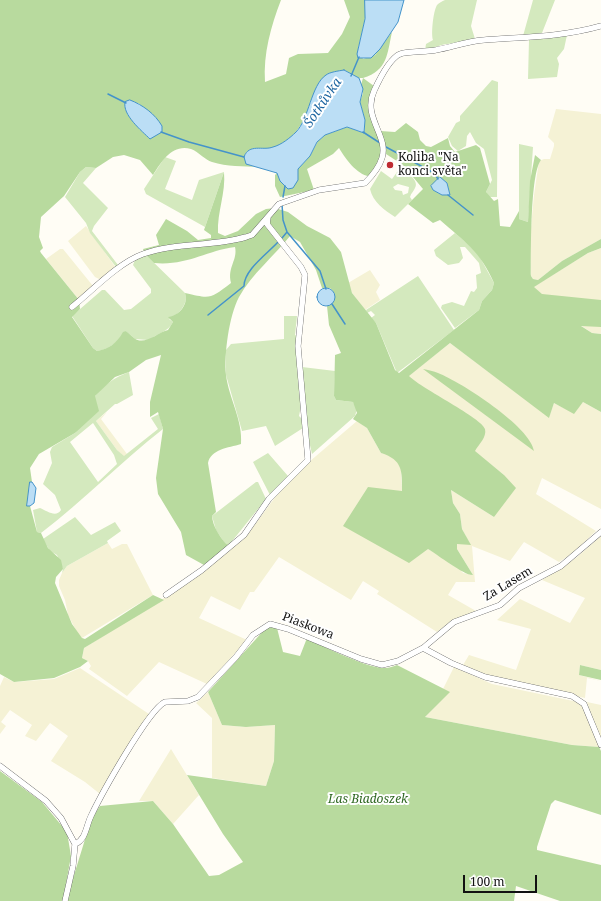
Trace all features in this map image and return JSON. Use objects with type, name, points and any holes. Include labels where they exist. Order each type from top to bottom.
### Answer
[{"type":"street","points":[[72,308],[120,267],[141,254],[157,250],[246,237],[252,235],[279,204],[319,190],[361,185],[369,180],[382,157],[383,148],[372,116],[370,100],[393,59],[401,54],[426,52],[482,40],[519,40],[572,33],[601,26]]},
{"type":"street","points":[[166,595],[202,570],[239,540],[269,499],[308,460],[298,346],[304,275],[301,267],[267,224],[268,215]]},
{"type":"street","name":"Za Lasem","points":[[423,648],[454,622],[500,605],[519,588],[561,566],[601,532]]},
{"type":"street","name":"Piaskowa","points":[[75,844],[82,840],[91,816],[133,742],[152,713],[165,702],[188,701],[198,697],[236,657],[245,644],[264,627],[272,624],[288,629],[361,659],[382,665],[398,661],[423,648]]},
{"type":"street","points":[[423,648],[451,663],[485,677],[576,698],[584,704],[601,745]]},
{"type":"street","points":[[0,766],[46,801],[61,818],[75,844],[73,866],[65,901]]},
{"type":"shaded area","points":[[556,109],[601,114],[601,239],[562,261],[538,280],[533,279],[531,276],[530,238],[534,195],[539,161],[550,159],[554,146],[554,143],[548,137]]},
{"type":"shaded area","points":[[86,226],[116,268],[101,280],[95,277],[68,241]]},
{"type":"shaded area","points":[[601,248],[601,334],[592,333],[580,325],[533,287],[588,253]]},
{"type":"shaded area","points":[[60,249],[63,249],[93,286],[79,300],[46,259]]},
{"type":"shaded area","points":[[370,270],[380,285],[376,292],[380,300],[365,310],[352,293],[348,283]]},
{"type":"shaded area","points":[[450,343],[549,417],[554,403],[574,413],[583,402],[601,412],[601,509],[542,478],[536,494],[596,531],[573,553],[559,562],[524,542],[510,561],[472,546],[475,582],[456,582],[448,595],[476,611],[453,620],[437,632],[377,594],[379,591],[363,581],[351,600],[279,557],[254,592],[250,592],[240,610],[211,596],[199,618],[247,640],[207,684],[159,662],[127,696],[89,669],[91,666],[88,661],[82,658],[84,648],[193,580],[245,538],[279,492],[309,462],[357,421],[367,428],[381,453],[390,455],[398,462],[401,469],[402,492],[428,549],[446,559],[450,564],[459,568],[463,573],[473,575],[457,549],[457,544],[470,544],[462,529],[460,514],[453,503],[451,490],[494,517],[504,475],[431,417],[388,392]]},
{"type":"shaded area","points":[[107,412],[101,419],[127,454],[124,457],[117,450],[96,421]]},
{"type":"shaded area","points":[[601,536],[601,670],[580,665],[579,675],[601,681],[587,678],[585,698],[494,678],[463,665],[469,655],[516,670],[531,629],[497,620],[520,599],[570,623],[585,598],[542,580],[576,558]]},
{"type":"shaded area","points":[[108,543],[112,549],[122,544],[127,544],[153,595],[82,638],[78,634],[68,615],[65,600],[59,586],[59,580],[67,566]]},
{"type":"shaded area","points":[[454,667],[492,684],[578,702],[582,706],[599,747],[572,745],[425,717],[449,692],[443,689]]},
{"type":"shaded area","points":[[80,668],[149,714],[127,747],[100,794],[85,782],[51,761],[68,736],[50,723],[36,741],[25,736],[32,725],[10,710],[1,722],[6,726],[0,734],[0,686],[4,677],[14,682],[54,679]]},
{"type":"shaded area","points":[[208,692],[222,725],[246,727],[275,725],[274,761],[266,786],[212,778],[212,718],[196,703]]},
{"type":"shaded area","points":[[587,702],[601,705],[601,740],[598,736]]},
{"type":"shaded area","points":[[171,749],[199,795],[173,824],[153,801],[139,801]]},
{"type":"green space","points":[[0,0],[281,0],[268,40],[265,61],[265,82],[286,74],[289,58],[298,54],[328,53],[342,34],[350,17],[344,0],[365,0],[365,19],[358,49],[363,59],[375,55],[392,32],[387,54],[382,66],[371,75],[363,78],[359,78],[344,70],[321,81],[303,121],[290,138],[282,144],[271,148],[254,149],[245,154],[251,166],[259,167],[218,164],[209,161],[194,150],[184,148],[173,151],[168,155],[153,175],[140,160],[124,155],[113,157],[96,168],[86,167],[80,172],[64,196],[41,217],[39,237],[43,248],[40,251],[41,253],[79,300],[80,309],[72,317],[93,348],[97,351],[112,345],[123,332],[126,331],[134,338],[142,341],[168,330],[173,322],[168,317],[175,315],[182,309],[186,297],[185,293],[205,297],[210,296],[219,292],[231,283],[230,272],[236,252],[235,247],[186,260],[166,263],[154,263],[145,254],[143,249],[159,245],[156,235],[166,219],[187,231],[198,240],[211,238],[211,235],[204,230],[224,172],[224,187],[218,233],[225,236],[238,231],[256,214],[266,209],[275,208],[288,212],[307,226],[330,238],[341,252],[352,293],[376,323],[395,370],[399,373],[479,310],[482,301],[492,290],[494,283],[483,263],[464,241],[440,220],[433,223],[408,204],[423,189],[403,165],[386,154],[380,131],[395,132],[406,123],[418,132],[420,140],[426,146],[431,147],[448,138],[450,146],[455,152],[476,145],[480,148],[490,184],[486,192],[494,201],[498,199],[500,226],[510,227],[519,211],[519,219],[528,222],[530,181],[535,155],[541,160],[537,168],[533,197],[531,276],[533,279],[538,280],[562,261],[601,239],[601,248],[588,253],[534,287],[542,294],[601,300],[601,327],[581,326],[592,333],[601,334],[601,412],[583,402],[574,414],[554,403],[549,418],[450,343],[409,376],[481,424],[485,429],[485,435],[475,451],[504,475],[516,488],[494,517],[451,490],[453,503],[460,514],[462,529],[471,545],[457,544],[457,549],[473,575],[458,569],[428,549],[409,563],[343,526],[368,487],[402,491],[401,472],[400,467],[394,459],[381,453],[367,428],[353,419],[357,413],[353,402],[336,400],[334,396],[335,355],[341,353],[329,325],[327,306],[331,304],[334,294],[330,288],[322,288],[316,270],[300,242],[290,236],[244,289],[235,305],[230,324],[227,346],[226,375],[240,426],[241,444],[216,452],[210,458],[208,463],[216,512],[212,516],[213,520],[219,534],[226,544],[229,545],[204,565],[186,555],[181,532],[158,494],[156,478],[163,429],[158,412],[150,417],[150,402],[161,355],[146,360],[129,372],[115,377],[95,396],[99,411],[75,433],[39,454],[30,468],[32,482],[30,482],[27,506],[30,506],[37,532],[41,533],[48,548],[61,560],[63,569],[56,577],[55,583],[72,624],[82,638],[85,639],[153,595],[164,600],[84,648],[82,658],[88,661],[80,667],[54,678],[14,682],[0,674]],"holes":[[[138,103],[156,118],[144,133],[127,113]],[[440,177],[447,183],[450,195],[442,195],[433,190],[431,186]]]},
{"type":"green space","points":[[445,0],[477,0],[471,26],[475,39],[446,44],[425,50],[426,44],[433,40],[432,33],[434,13],[437,5]]},
{"type":"green space","points":[[533,0],[555,0],[542,33],[523,36]]},
{"type":"green space","points":[[567,35],[564,49],[557,58],[559,64],[557,77],[528,79],[529,40]]},
{"type":"green space","points":[[363,78],[374,86],[370,98],[369,108],[380,141],[381,149],[377,165],[369,176],[360,173],[348,161],[339,148],[333,154],[307,169],[314,190],[280,197],[275,186],[275,175],[277,173],[280,181],[298,180],[298,169],[310,156],[318,141],[325,135],[347,127],[364,133],[365,120],[360,102],[363,93],[361,85]]},
{"type":"green space","points":[[492,80],[498,82],[497,197],[488,197],[486,192],[492,180],[484,149],[476,143],[470,132],[467,136],[466,146],[458,151],[452,146],[448,137],[456,123],[460,121],[460,116]]},
{"type":"green space","points":[[519,144],[533,147],[528,222],[519,219]]},
{"type":"green space","points":[[165,157],[176,161],[165,189],[192,200],[199,180],[224,172],[205,227],[146,194],[144,189]]},
{"type":"green space","points":[[86,167],[96,168],[83,183],[108,208],[94,226],[92,231],[118,265],[116,267],[90,233],[86,223],[65,197],[80,172]]},
{"type":"green space","points":[[400,168],[414,179],[416,185],[410,197],[412,200],[395,217],[376,202],[370,189],[381,171],[392,179]],"holes":[[[398,184],[409,187],[408,193],[403,195],[402,191],[395,190],[393,187]]]},
{"type":"green space","points":[[455,233],[477,252],[494,283],[492,290],[482,301],[479,310],[455,328],[441,308],[442,305],[452,302],[464,306],[471,291],[474,292],[477,288],[476,275],[481,273],[479,263],[465,247],[460,247],[463,258],[459,263],[448,265],[436,256],[434,250]]},
{"type":"green space","points":[[145,254],[185,293],[186,297],[184,305],[176,315],[169,319],[173,322],[168,328],[148,340],[135,339],[126,331],[113,345],[106,349],[97,351],[93,348],[72,316],[102,290],[105,290],[124,310],[131,309],[151,293],[151,289],[133,265],[135,260]]},
{"type":"green space","points":[[418,276],[454,330],[397,373],[376,323],[371,318],[375,315],[371,311],[367,313],[366,310]]},
{"type":"green space","points":[[284,316],[297,316],[295,335],[298,336],[301,406],[299,416],[303,420],[303,428],[275,446],[266,426],[242,431],[226,375],[226,350],[231,344],[284,339]]},
{"type":"green space","points":[[302,367],[335,371],[334,396],[336,400],[353,402],[357,409],[355,416],[312,454],[309,441]]},
{"type":"green space","points":[[423,369],[449,378],[494,406],[521,430],[530,441],[534,451]]},
{"type":"green space","points":[[129,372],[133,395],[115,404],[96,421],[117,450],[124,456],[158,429],[151,418],[159,414],[163,429],[57,520],[41,533],[37,532],[33,510],[40,508],[54,514],[61,510],[55,495],[43,484],[52,463],[50,452],[52,447],[75,433],[95,404],[95,396],[102,388],[114,379]],"holes":[[[93,423],[114,455],[117,464],[98,482],[70,442]]]},
{"type":"green space","points":[[268,453],[288,476],[270,495],[253,462]]},
{"type":"green space","points":[[258,482],[266,499],[229,545],[226,545],[216,530],[212,516]]},
{"type":"green space","points":[[75,517],[91,535],[115,522],[121,531],[107,541],[108,543],[67,566],[62,573],[63,569],[57,555],[50,551],[43,539]]},
{"type":"green space","name":"Las Biadoszek","points":[[272,627],[277,628],[283,652],[300,656],[307,638],[368,665],[385,668],[397,665],[450,692],[425,717],[572,745],[599,747],[601,751],[601,815],[555,800],[551,804],[537,850],[601,865],[601,901],[560,901],[516,886],[514,901],[66,901],[91,820],[100,806],[153,801],[173,824],[209,876],[219,875],[243,862],[223,834],[187,775],[266,786],[274,761],[275,725],[246,727],[222,725],[208,692],[265,629]]},
{"type":"green space","points":[[580,665],[601,670],[601,680],[579,675]]},
{"type":"green space","points":[[0,771],[42,802],[67,832],[71,856],[63,901],[0,901]]},
{"type":"water","points":[[365,0],[404,0],[398,22],[380,49],[371,58],[358,58],[357,54],[365,19]]},
{"type":"water","points":[[344,70],[359,78],[363,89],[360,102],[365,120],[364,133],[347,127],[325,135],[317,142],[310,156],[298,169],[298,180],[293,188],[288,189],[280,181],[277,173],[246,164],[244,157],[249,150],[276,146],[291,137],[304,119],[313,94],[321,80],[330,73]]},
{"type":"water","points":[[130,100],[140,104],[152,114],[162,126],[162,132],[150,139],[138,127],[129,117],[125,107],[125,102]]},
{"type":"water","points":[[440,177],[447,183],[450,195],[442,195],[433,190],[431,186]]},
{"type":"water","points":[[326,288],[332,291],[335,297],[332,303],[326,306],[320,303],[317,297],[320,291]]},
{"type":"water","points":[[30,482],[32,482],[36,488],[34,503],[27,506]]},
{"type":"waterway","name":"Šotkůvka","points":[[351,76],[359,57]]},
{"type":"waterway","points":[[108,94],[126,103]]},
{"type":"waterway","points":[[161,132],[189,142],[244,157]]},
{"type":"waterway","points":[[363,132],[380,143]]},
{"type":"waterway","points":[[386,147],[434,173],[438,179]]},
{"type":"waterway","name":"Šotkůvka","points":[[283,197],[285,186]]},
{"type":"waterway","points":[[448,195],[473,215]]},
{"type":"waterway","name":"Šotkůvka","points":[[282,204],[283,220],[287,232],[282,238]]},
{"type":"waterway","points":[[287,232],[320,271],[326,289]]},
{"type":"waterway","name":"Šotkůvka","points":[[208,315],[244,286],[245,280],[252,268],[278,242]]},
{"type":"waterway","points":[[332,304],[345,324]]},
{"type":"place","name":"Koliba \"Na konci světa\"","points":[[390,165]]}]
